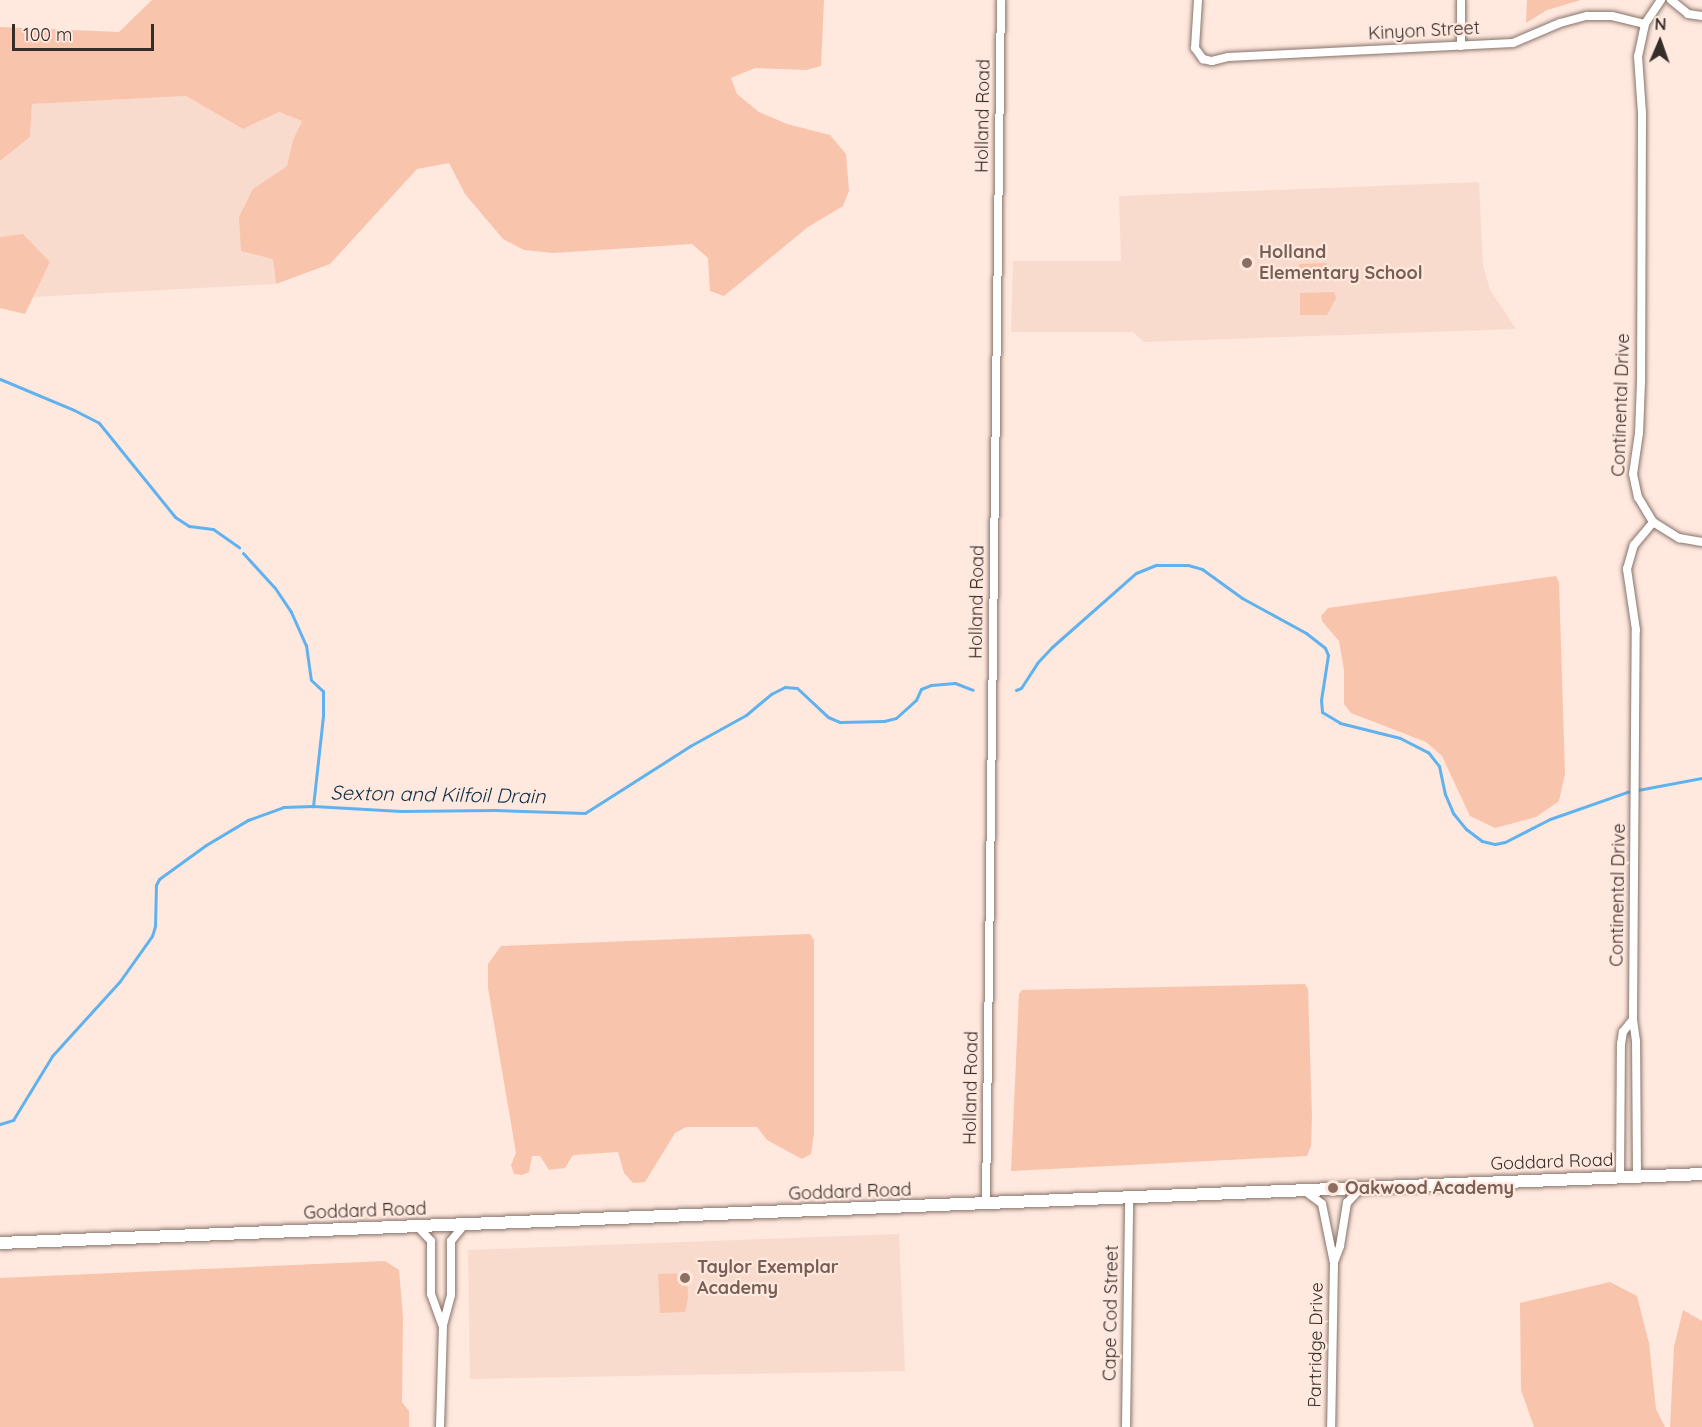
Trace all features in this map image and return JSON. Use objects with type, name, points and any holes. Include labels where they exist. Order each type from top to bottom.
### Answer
[{"type":"main road","name":"Goddard Road","points":[[0,1243],[986,1205],[1702,1174]]},
{"type":"street","name":"Holland Road","points":[[986,1205],[1001,0]]},
{"type":"street","name":"Kinyon Street","points":[[1198,0],[1195,48],[1200,56],[1212,61],[1228,57],[1513,43],[1560,23],[1587,16],[1612,16],[1646,24]]},
{"type":"street","points":[[1461,0],[1461,46]]},
{"type":"street","name":"Continental Drive","points":[[1637,1177],[1636,1041],[1633,1019],[1636,630],[1627,569],[1634,545],[1653,522],[1638,497],[1633,474],[1639,433],[1641,370],[1642,113],[1638,56],[1646,24],[1661,0]]},
{"type":"street","points":[[1671,0],[1688,14],[1702,16]]},
{"type":"street","points":[[1653,522],[1679,538],[1702,542]]},
{"type":"street","name":"Continental Drive","points":[[1620,1178],[1621,1044],[1623,1032],[1633,1019]]},
{"type":"street","points":[[1334,1263],[1340,1246],[1347,1203],[1362,1188]]},
{"type":"street","points":[[1305,1191],[1322,1204],[1334,1263]]},
{"type":"street","name":"Cape Cod Street","points":[[1126,1427],[1129,1199]]},
{"type":"street","points":[[440,1427],[442,1325],[452,1295],[451,1241],[465,1226]]},
{"type":"street","points":[[418,1227],[431,1241],[431,1294],[442,1325]]},
{"type":"street","name":"Partridge Drive","points":[[1331,1427],[1334,1263]]},
{"type":"shaded area","points":[[152,0],[824,0],[821,66],[806,70],[755,68],[731,78],[737,94],[759,112],[787,124],[830,135],[846,154],[849,191],[843,206],[808,227],[724,296],[710,291],[708,258],[692,244],[553,253],[524,250],[503,239],[465,194],[449,163],[417,169],[330,264],[276,284],[273,259],[241,251],[239,217],[253,189],[287,166],[293,140],[302,121],[279,112],[243,129],[186,96],[32,104],[30,137],[0,161],[0,27],[119,32]]},
{"type":"shaded area","points":[[1527,0],[1581,0],[1547,10],[1526,23]]},
{"type":"shaded area","points":[[186,96],[243,129],[279,112],[302,121],[293,140],[287,166],[253,189],[273,258],[276,284],[33,297],[50,262],[0,237],[0,161],[30,137],[32,104]]},
{"type":"shaded area","name":"Holland Elementary School","points":[[1479,182],[1483,265],[1490,290],[1516,329],[1144,342],[1133,332],[1011,332],[1013,261],[1121,261],[1119,196]]},
{"type":"shaded area","points":[[23,234],[50,262],[25,314],[0,308],[0,237]]},
{"type":"shaded area","points":[[1327,263],[1327,277],[1300,278],[1299,264]]},
{"type":"shaded area","points":[[1334,292],[1336,298],[1327,315],[1300,315],[1300,293]]},
{"type":"shaded area","points":[[1556,576],[1559,582],[1565,774],[1559,801],[1536,817],[1495,828],[1470,816],[1442,756],[1426,742],[1351,713],[1344,704],[1344,670],[1339,641],[1322,621],[1321,616],[1328,608]]},
{"type":"shaded area","points":[[810,934],[814,940],[814,1134],[811,1154],[802,1159],[767,1140],[757,1127],[686,1127],[675,1133],[645,1182],[633,1183],[624,1173],[618,1152],[573,1155],[565,1168],[549,1170],[540,1156],[532,1156],[529,1172],[522,1175],[514,1174],[511,1165],[516,1153],[488,988],[488,964],[501,946]]},
{"type":"shaded area","points":[[1305,984],[1308,989],[1312,1118],[1311,1146],[1307,1156],[1011,1171],[1019,994],[1022,990]]},
{"type":"shaded area","name":"Taylor Exemplar Academy","points":[[899,1234],[905,1371],[470,1379],[468,1250]]},
{"type":"shaded area","points":[[385,1261],[399,1270],[403,1317],[402,1402],[409,1411],[409,1427],[0,1427],[0,1278]]},
{"type":"shaded area","points":[[687,1273],[688,1299],[685,1312],[660,1313],[658,1274]]},
{"type":"shaded area","points":[[1610,1282],[1637,1296],[1649,1343],[1656,1409],[1665,1427],[1534,1427],[1521,1390],[1520,1303]]},
{"type":"shaded area","points":[[1683,1310],[1702,1321],[1702,1427],[1670,1427],[1674,1347]]},
{"type":"waterway","points":[[0,379],[99,423],[175,517],[189,526],[213,529],[239,547]]},
{"type":"waterway","points":[[243,553],[275,588],[291,612],[306,645],[311,680],[323,691],[323,716],[313,806]]},
{"type":"waterway","name":"Sexton and Kilfoil Drain","points":[[1016,690],[1021,688],[1037,663],[1052,647],[1136,573],[1156,565],[1188,565],[1202,569],[1242,598],[1306,633],[1325,648],[1328,655],[1321,700],[1322,712],[1340,723],[1400,738],[1428,752],[1439,766],[1445,794],[1453,813],[1466,829],[1482,841],[1495,844],[1505,842],[1550,819],[1627,792],[1702,778]]},
{"type":"waterway","name":"Sexton and Kilfoil Drain","points":[[0,1124],[13,1120],[52,1056],[120,981],[152,936],[155,926],[156,885],[159,879],[206,845],[248,820],[283,807],[313,806],[401,811],[495,810],[585,813],[690,746],[746,715],[771,694],[785,687],[797,688],[828,717],[840,722],[884,721],[896,718],[916,700],[921,689],[931,685],[955,683],[973,690]]},
{"type":"place","name":"Holland Elementary School","points":[[1247,263]]},
{"type":"place","name":"Oakwood Academy","points":[[1333,1188]]},
{"type":"place","name":"Taylor Exemplar Academy","points":[[685,1278]]}]
